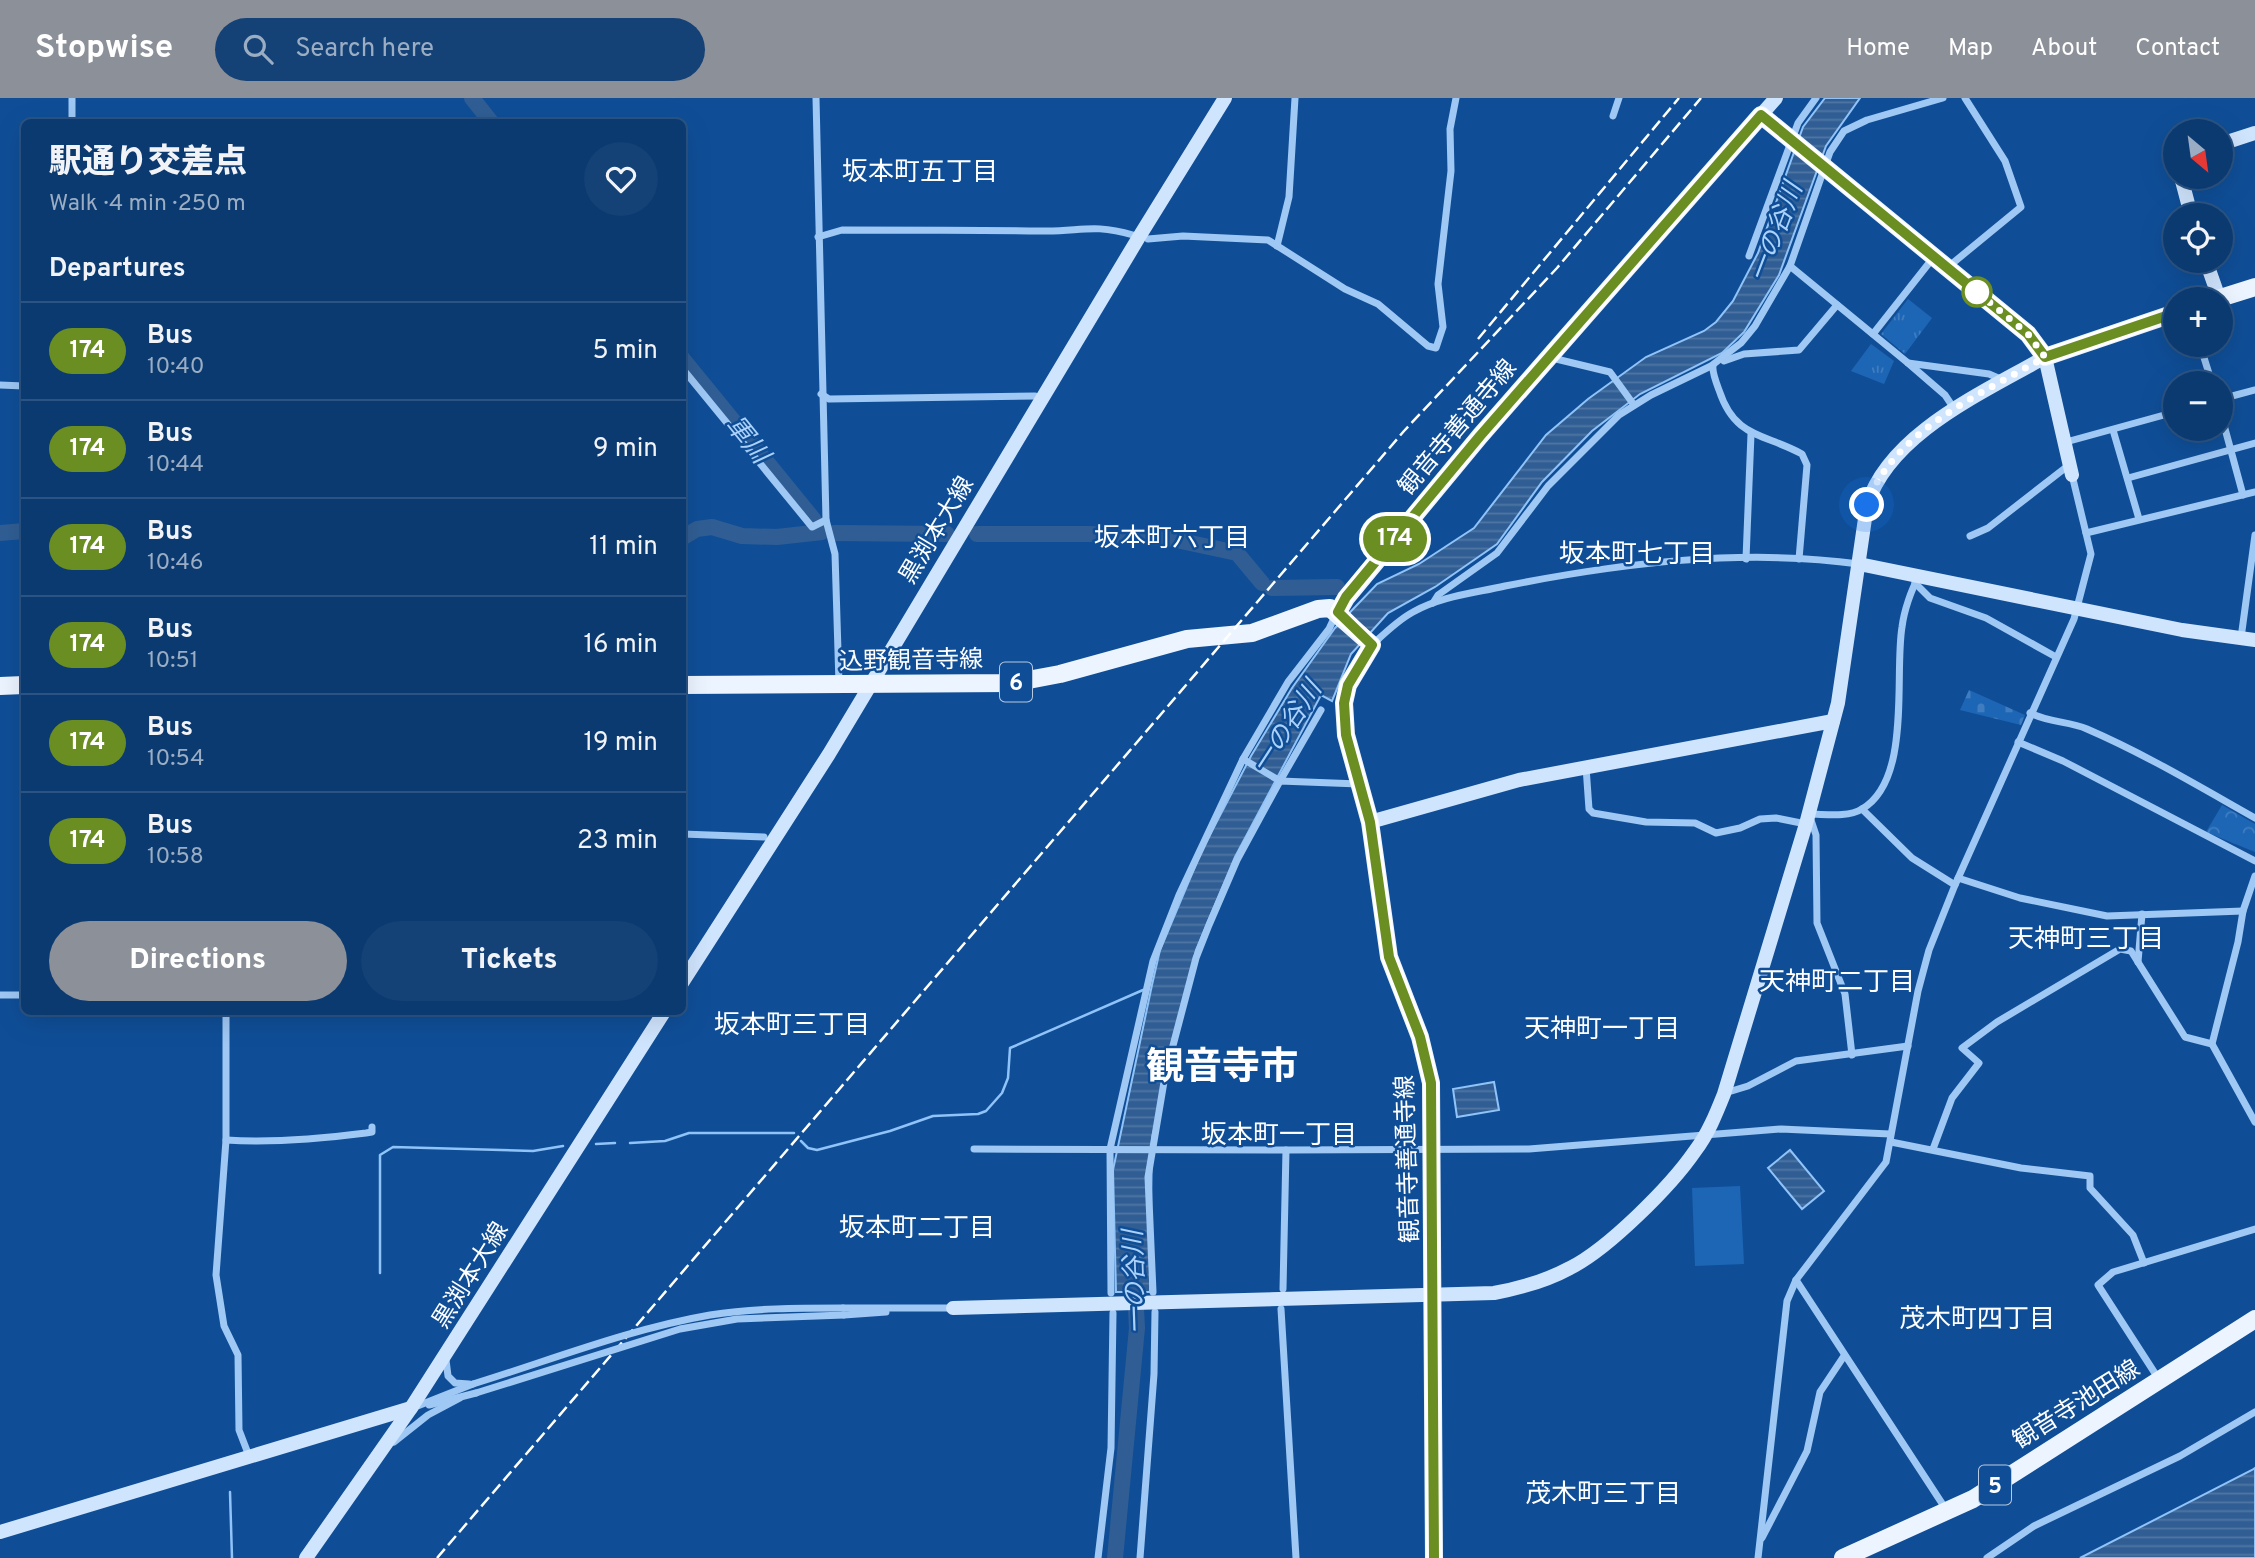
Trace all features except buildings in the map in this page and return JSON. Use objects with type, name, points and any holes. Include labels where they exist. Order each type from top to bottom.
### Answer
[{"type":"main road","points":[[1761,115],[2028,334],[2045,357],[2163,317]]},
{"type":"main road","name":"観音寺善通寺線","points":[[1340,614],[1346,597],[1549,358],[1761,115]]},
{"type":"main road","points":[[2233,294],[2255,287]]},
{"type":"main road","name":"込野観音寺線","points":[[686,685],[1012,683],[1040,679],[1187,639],[1269,629],[1318,609],[1330,608],[1340,614]]},
{"type":"main road","points":[[1340,614],[1369,643]]},
{"type":"main road","name":"観音寺善通寺線","points":[[1369,643],[1348,685],[1344,703],[1349,751],[1370,822],[1389,957],[1430,1068],[1435,1296],[1434,1558]]},
{"type":"main road","points":[[0,686],[21,685]]},
{"type":"main road","name":"観音寺池田線","points":[[1843,1558],[1948,1512],[2255,1319]]},
{"type":"street","points":[[72,98],[72,119]]},
{"type":"street","points":[[816,98],[821,393],[824,401],[826,520],[835,554],[839,685]]},
{"type":"street","name":"黒渕本大線","points":[[686,977],[871,684],[1225,98]]},
{"type":"street","points":[[1277,246],[1289,197],[1296,98]]},
{"type":"street","points":[[1148,239],[1183,236],[1268,240],[1345,289],[1378,304],[1428,345],[1436,348],[1443,327],[1438,285],[1451,171],[1450,129],[1456,98]]},
{"type":"street","points":[[1613,116],[1619,98]]},
{"type":"street","points":[[1761,115],[1776,98]]},
{"type":"street","points":[[1749,256],[1791,139],[1798,123],[1816,98]]},
{"type":"street","points":[[1433,603],[1438,594],[1497,553],[1573,457],[1634,405],[1727,356],[1755,326],[1790,266],[1825,166],[1844,131],[1867,120],[1943,98]]},
{"type":"street","points":[[1873,334],[1941,262],[2021,207],[2005,161],[1965,98]]},
{"type":"street","points":[[2233,140],[2255,133]]},
{"type":"street","points":[[818,237],[842,230],[1043,231],[1087,226],[1116,229],[1133,235]]},
{"type":"street","points":[[1790,266],[1945,395],[1955,411]]},
{"type":"street","points":[[1711,366],[1744,354],[1799,350],[1838,305]]},
{"type":"street","points":[[0,1532],[435,1399],[649,1337],[737,1319],[843,1311],[1435,1296],[1517,1289],[1572,1267],[1594,1253],[1662,1190],[1696,1151],[1724,1094],[1807,819],[1833,721],[1867,505],[1880,475],[1912,438],[2045,357],[2091,554],[2068,634],[1956,881],[1929,950],[1886,1162],[1796,1280],[1783,1314],[1758,1558]]},
{"type":"street","points":[[1549,358],[1611,372],[1634,405]]},
{"type":"street","points":[[1908,363],[1989,374],[2004,381]]},
{"type":"street","points":[[1711,366],[1722,399],[1737,424],[1751,434],[1801,454],[1807,465],[1799,559]]},
{"type":"street","points":[[686,373],[812,527],[826,520]]},
{"type":"street","points":[[0,386],[21,386]]},
{"type":"street","points":[[2233,396],[2255,390]]},
{"type":"street","points":[[821,393],[829,399],[1035,396]]},
{"type":"street","points":[[2066,442],[2163,415]]},
{"type":"street","points":[[2113,430],[2139,519]]},
{"type":"street","points":[[1746,559],[1751,434]]},
{"type":"street","points":[[2228,441],[2243,495]]},
{"type":"street","points":[[2128,478],[2255,443]]},
{"type":"street","points":[[1970,536],[1988,528],[2071,470]]},
{"type":"street","points":[[2086,533],[2255,492]]},
{"type":"street","points":[[1369,643],[1398,622],[1433,603],[1612,567],[1746,559],[1799,559],[1859,564],[1917,579],[2248,640],[2255,535]]},
{"type":"street","points":[[1917,579],[1930,598],[1986,618],[2056,657]]},
{"type":"street","points":[[1586,767],[1589,809],[1593,813],[1646,822],[1695,823],[1716,833],[1740,828],[1760,819],[1807,819],[1849,814],[1863,809],[1883,786],[1899,732],[1902,626],[1917,579]]},
{"type":"street","points":[[1098,1558],[1111,1448],[1110,1149],[1153,961],[1179,895],[1243,759],[1288,682],[1340,614]]},
{"type":"street","points":[[1140,1558],[1154,1374],[1148,1177],[1165,1076],[1196,958],[1237,860],[1321,710]]},
{"type":"street","points":[[2030,713],[2056,723],[2083,727],[2156,761],[2255,818]]},
{"type":"street","points":[[1370,822],[1519,780],[1833,721]]},
{"type":"street","points":[[2018,742],[2063,761],[2160,814],[2255,860]]},
{"type":"street","points":[[1243,759],[1280,781],[1360,784]]},
{"type":"street","points":[[1863,809],[1912,858],[1956,881],[2020,898],[2107,916],[2243,911]]},
{"type":"street","points":[[1807,819],[1816,835],[1817,923],[1845,993],[1852,1055]]},
{"type":"street","points":[[686,834],[764,837]]},
{"type":"street","points":[[2255,876],[2243,911],[2238,942],[2212,1044],[2255,1122]]},
{"type":"street","points":[[2138,962],[2142,914]]},
{"type":"street","points":[[1933,1149],[1952,1098],[1979,1063],[1962,1048],[1997,1022],[2120,948],[2131,951],[2185,1037],[2212,1044]]},
{"type":"street","points":[[0,995],[21,995]]},
{"type":"street","points":[[226,1015],[226,1140],[216,1275],[224,1326],[237,1354],[239,1430],[249,1456]]},
{"type":"street","name":"黒渕本大線","points":[[306,1558],[384,1450],[662,1015]]},
{"type":"street","points":[[1724,1094],[1748,1086],[1796,1061],[1908,1046]]},
{"type":"street","points":[[226,1140],[286,1142],[324,1139],[372,1132],[372,1127]]},
{"type":"street","points":[[974,1149],[1432,1152],[1529,1149],[1782,1129],[1890,1138],[2021,1168],[2090,1176],[2090,1188],[2133,1235],[2144,1263]]},
{"type":"street","points":[[1283,1289],[1286,1150]]},
{"type":"street","points":[[2159,1380],[2098,1285],[2113,1272],[2255,1229]]},
{"type":"street","points":[[1796,1280],[1948,1512]]},
{"type":"street","points":[[384,1450],[428,1415],[474,1389],[625,1336],[709,1315],[777,1308],[843,1311]]},
{"type":"street","points":[[1281,1309],[1296,1558]]},
{"type":"street","points":[[447,1353],[444,1368],[448,1376],[455,1383],[474,1389]]},
{"type":"street","points":[[1760,1542],[1807,1451],[1820,1392],[1844,1356]]},
{"type":"street","points":[[429,1381],[427,1396],[435,1399]]},
{"type":"street","points":[[411,1408],[460,1398]]},
{"type":"street","points":[[1987,1558],[2034,1526],[2180,1456],[2255,1412]]},
{"type":"green space","points":[[1908,299],[1932,318],[1905,354],[1881,334]]},
{"type":"green space","points":[[1871,344],[1894,361],[1884,384],[1851,371]]},
{"type":"green space","points":[[1969,690],[2025,715],[2021,725],[1960,710]]},
{"type":"green space","points":[[2222,805],[2255,824],[2255,852],[2206,832]]},
{"type":"green space","points":[[1740,1186],[1744,1264],[1695,1266],[1692,1188]]},
{"type":"water","points":[[1825,98],[1860,98],[1826,146],[1779,275],[1744,332],[1722,353],[1640,394],[1592,431],[1542,482],[1497,544],[1435,587],[1388,613],[1351,654],[1332,701],[1321,695],[1235,857],[1196,950],[1152,1138],[1150,1292],[1116,1292],[1113,1170],[1160,950],[1202,850],[1251,756],[1292,688],[1335,628],[1377,584],[1419,564],[1474,528],[1546,435],[1588,399],[1646,357],[1704,331],[1716,322],[1733,301],[1758,253],[1803,127]]},
{"type":"water","points":[[1494,1082],[1499,1110],[1457,1117],[1453,1089]]},
{"type":"water","points":[[1790,1150],[1824,1191],[1802,1209],[1768,1168]]},
{"type":"water","points":[[2255,1468],[2255,1558],[2080,1558],[2252,1470]]},
{"type":"waterway","name":"軍川","points":[[472,98],[489,119]]},
{"type":"waterway","name":"軍川","points":[[686,363],[814,520]]},
{"type":"waterway","points":[[686,536],[697,529],[712,527],[742,536],[777,537],[822,532]]},
{"type":"waterway","points":[[0,533],[21,531]]},
{"type":"waterway","points":[[834,533],[947,534]]},
{"type":"waterway","points":[[977,534],[1089,534],[1167,538],[1237,553],[1262,583]]},
{"type":"waterway","points":[[1272,588],[1337,587]]},
{"type":"waterway","points":[[801,1141],[808,1148],[817,1150],[890,1131],[933,1116],[978,1114],[986,1111],[1002,1093],[1008,1078],[1010,1048],[1143,990]]},
{"type":"waterway","points":[[630,1143],[665,1141],[689,1133],[794,1133]]},
{"type":"waterway","points":[[596,1144],[615,1143]]},
{"type":"waterway","points":[[380,1273],[380,1155],[393,1147],[533,1151],[563,1146]]},
{"type":"waterway","name":"一の谷川","points":[[1115,1558],[1137,1328],[1134,1271]]},
{"type":"waterway","points":[[230,1492],[232,1558]]},
{"type":"railway","points":[[1478,339],[1679,98]]},
{"type":"railway","points":[[437,1558],[1404,431],[1557,268],[1701,98]]},
{"type":"bus line","name":"174","points":[[1434,1558],[1435,1312],[1430,1068],[1389,957],[1370,822],[1346,735],[1344,703],[1348,685],[1359,662],[1372,645],[1338,612],[1346,597],[1480,436],[1761,115],[2028,334],[2045,357],[2163,317]]},
{"type":"district","name":"坂本町五丁目","points":[[920,171]]},
{"type":"district","name":"坂本町六丁目","points":[[1172,537]]},
{"type":"district","name":"坂本町七丁目","points":[[1637,553]]},
{"type":"district","name":"天神町三丁目","points":[[2086,938]]},
{"type":"district","name":"天神町二丁目","points":[[1837,981]]},
{"type":"district","name":"坂本町三丁目","points":[[792,1024]]},
{"type":"district","name":"天神町一丁目","points":[[1602,1028]]},
{"type":"district","name":"観音寺市","points":[[1222,1066]]},
{"type":"district","name":"坂本町一丁目","points":[[1279,1134]]},
{"type":"district","name":"坂本町二丁目","points":[[917,1227]]},
{"type":"district","name":"茂木町四丁目","points":[[1977,1318]]},
{"type":"district","name":"茂木町三丁目","points":[[1603,1493]]},
{"type":"route","points":[[1867,505],[1889,461],[1912,438],[2045,357],[2028,334],[1971,287],[1977,292]]}]
